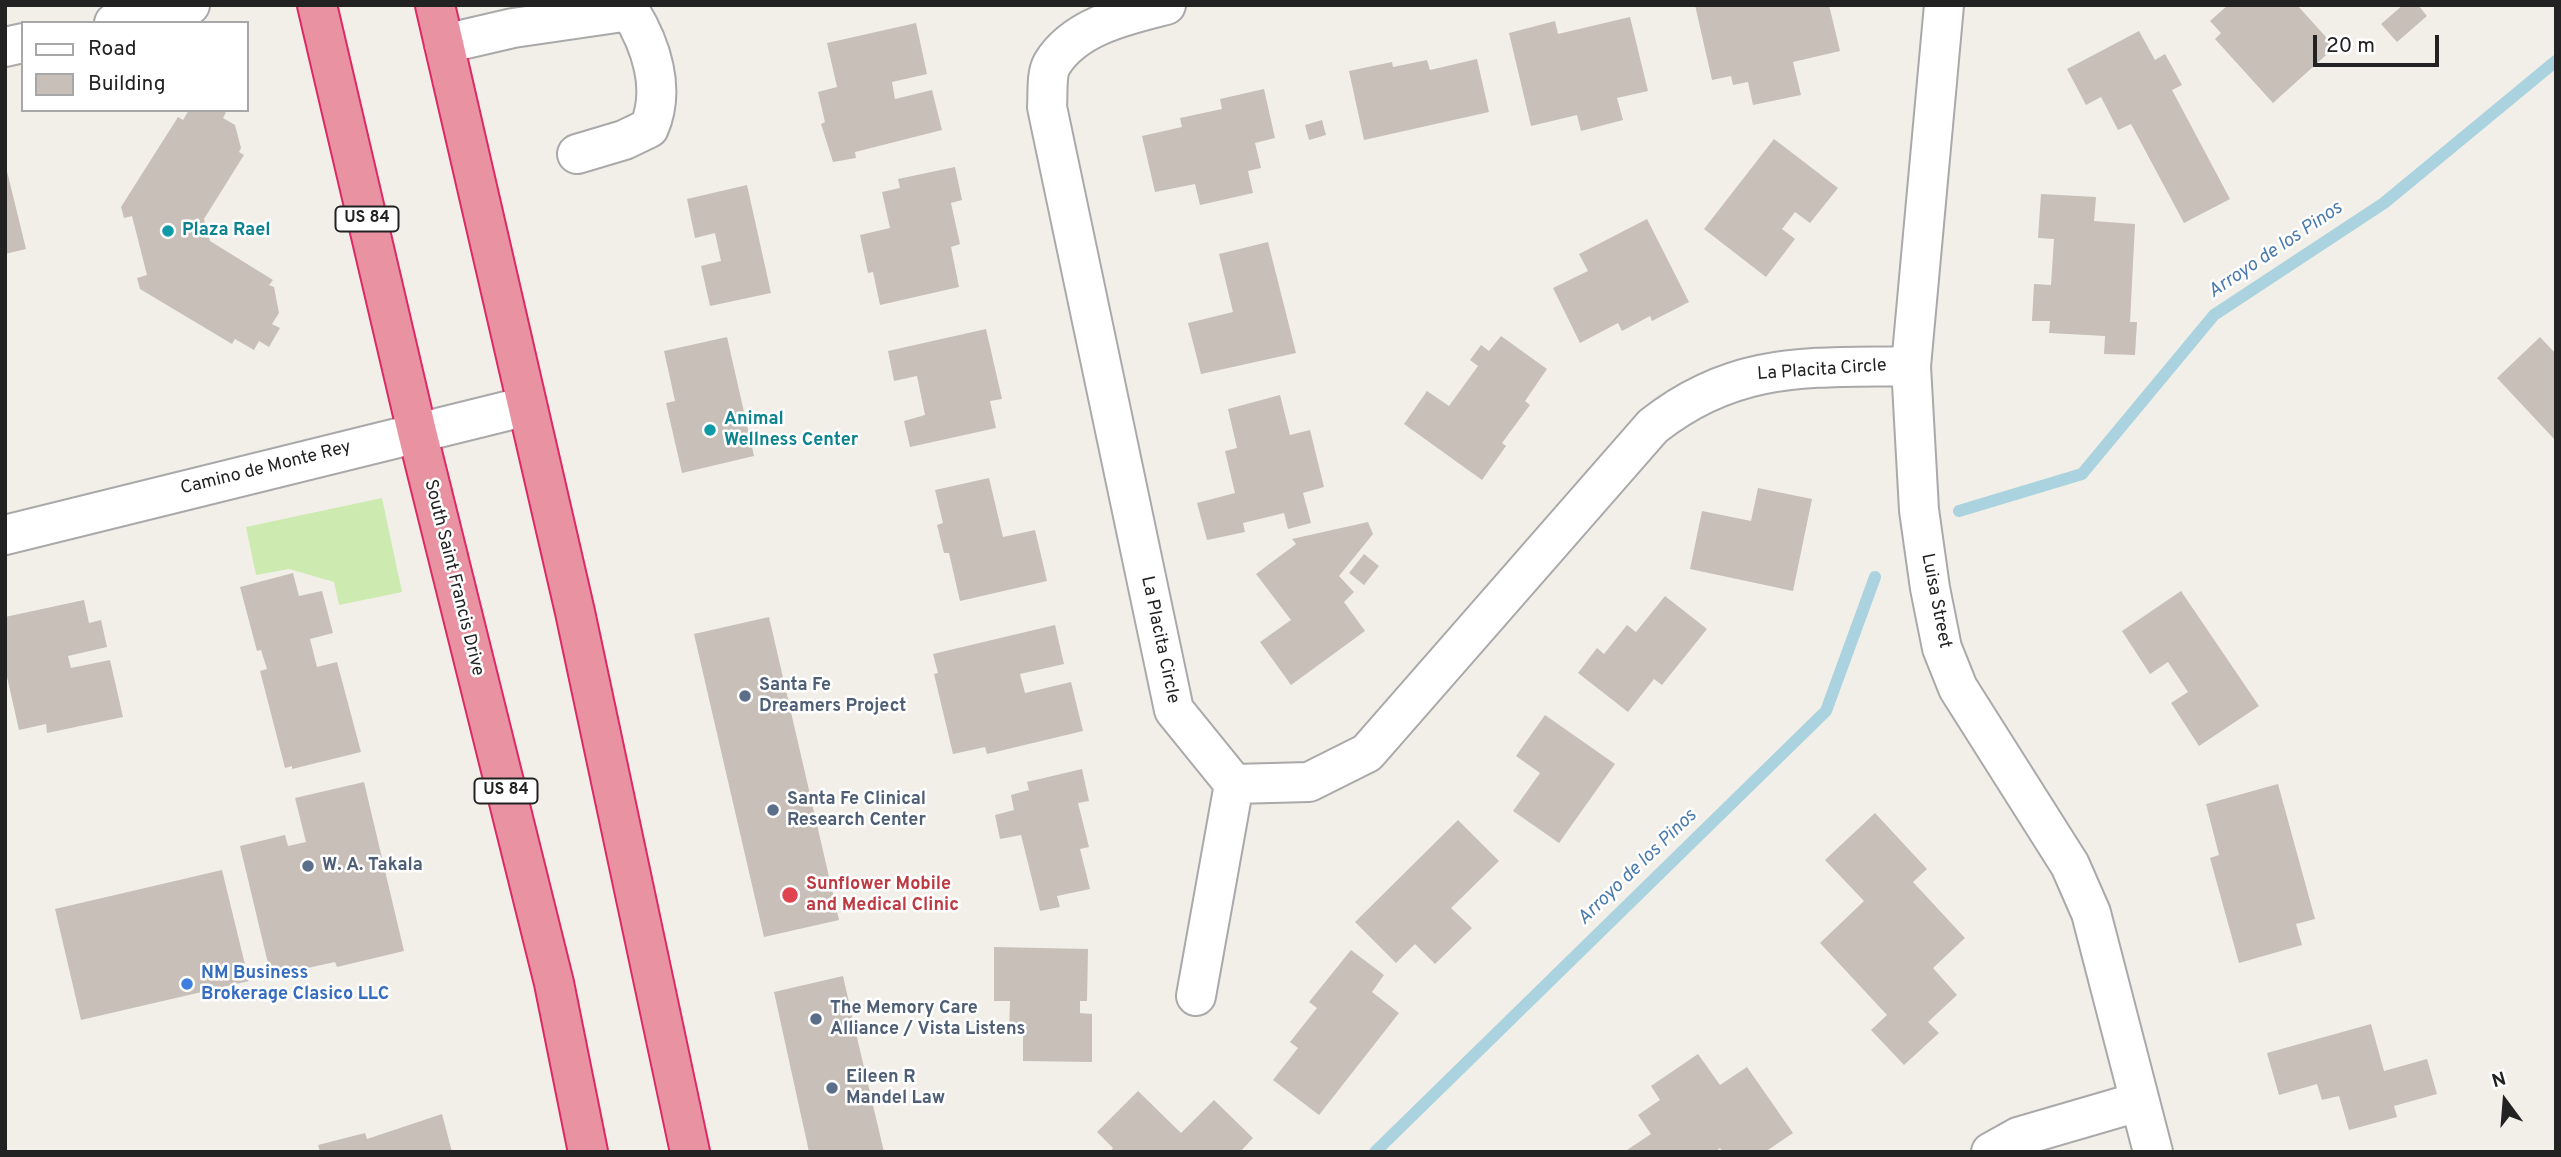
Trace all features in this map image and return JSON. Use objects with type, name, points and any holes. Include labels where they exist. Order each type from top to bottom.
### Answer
[{"type":"highway","name":"South Saint Francis Drive","points":[[317,5],[417,432],[554,983],[588,1152]]},
{"type":"highway","points":[[435,5],[527,406],[690,1152]]},
{"type":"street","points":[[122,21],[190,5]]},
{"type":"street","name":"La Placita Circle","points":[[1166,5],[1111,20],[1078,38],[1051,65],[1047,107],[1174,710],[1234,784],[1309,782],[1367,753],[1653,426],[1684,402],[1762,372],[1911,366]]},
{"type":"street","name":"Luisa Street","points":[[1944,5],[1911,366],[1919,510],[1942,648],[1958,688],[2070,865],[2091,913],[2153,1152]]},
{"type":"street","points":[[444,44],[513,28],[629,10],[644,34],[650,55],[657,91],[656,111],[649,128],[624,140],[577,154]]},
{"type":"street","name":"Camino de Monte Rey","points":[[5,535],[527,406]]},
{"type":"street","points":[[1196,996],[1234,784]]},
{"type":"street","points":[[1991,1152],[2018,1137],[2138,1101]]},
{"type":"green space","points":[[382,498],[402,592],[339,605],[334,582],[289,569],[256,575],[246,527]]},
{"type":"building","points":[[1695,5],[1829,5],[1840,51],[1793,62],[1801,95],[1753,105],[1748,82],[1733,85],[1731,76],[1712,80]]},
{"type":"building","points":[[2228,5],[2297,5],[2335,47],[2273,103],[2215,39],[2221,33],[2210,21]]},
{"type":"building","points":[[2403,5],[2418,5],[2427,16],[2397,42],[2381,24]]},
{"type":"building","points":[[1630,17],[1648,91],[1617,98],[1623,120],[1581,131],[1577,115],[1531,126],[1509,33],[1555,21],[1558,34]]},
{"type":"building","points":[[916,23],[927,74],[892,82],[895,99],[932,90],[942,130],[855,152],[856,158],[833,162],[821,124],[825,122],[818,92],[837,87],[827,43]]},
{"type":"building","points":[[2139,31],[2155,60],[2165,54],[2182,85],[2172,90],[2230,199],[2184,223],[2131,124],[2118,130],[2101,97],[2086,105],[2067,69]]},
{"type":"building","points":[[1477,59],[1489,112],[1364,140],[1349,71],[1392,62],[1393,67],[1427,60],[1430,70]]},
{"type":"building","points":[[1264,89],[1275,138],[1255,143],[1261,168],[1248,171],[1253,193],[1200,205],[1195,184],[1155,192],[1142,136],[1182,127],[1180,118],[1222,109],[1220,99]]},
{"type":"building","name":"Plaza Rael","points":[[188,112],[226,112],[223,118],[235,125],[241,148],[239,152],[244,155],[204,219],[210,241],[273,280],[269,285],[274,287],[279,313],[272,324],[280,328],[269,347],[259,341],[254,350],[235,339],[232,344],[140,289],[137,278],[147,275],[132,216],[124,218],[121,207],[178,117],[183,120]]},
{"type":"building","points":[[1322,120],[1326,135],[1309,140],[1305,125]]},
{"type":"building","points":[[1774,139],[1838,188],[1810,223],[1795,212],[1782,229],[1795,239],[1766,277],[1704,229]]},
{"type":"building","points":[[5,163],[26,249],[5,254]]},
{"type":"building","points":[[955,167],[962,200],[951,203],[960,244],[951,247],[959,287],[880,305],[873,272],[868,273],[860,235],[890,228],[882,192],[900,188],[898,179]]},
{"type":"building","points":[[747,185],[771,293],[710,306],[701,266],[721,261],[715,233],[695,238],[687,199]]},
{"type":"building","points":[[2041,194],[2096,197],[2094,221],[2135,224],[2130,322],[2137,322],[2135,355],[2104,354],[2105,336],[2049,333],[2050,321],[2032,321],[2034,284],[2051,285],[2054,239],[2038,238]]},
{"type":"building","points":[[1647,219],[1689,302],[1652,321],[1650,316],[1622,331],[1618,323],[1580,343],[1553,288],[1588,271],[1579,254]]},
{"type":"building","points":[[1268,242],[1296,353],[1201,374],[1188,323],[1233,312],[1219,254]]},
{"type":"building","points":[[986,329],[1002,399],[990,401],[996,428],[910,447],[904,421],[925,415],[917,376],[894,381],[888,351]]},
{"type":"building","points":[[1501,336],[1547,369],[1525,401],[1530,405],[1502,443],[1506,446],[1482,480],[1404,424],[1427,391],[1449,406],[1478,366],[1470,360],[1481,345],[1489,351]]},
{"type":"building","name":"Animal Wellness Center","points":[[727,337],[754,456],[682,473],[666,403],[675,401],[664,351]]},
{"type":"building","points":[[2540,337],[2556,354],[2556,441],[2497,378]]},
{"type":"building","points":[[1280,395],[1290,435],[1310,430],[1324,487],[1303,493],[1311,523],[1288,529],[1284,513],[1243,523],[1245,532],[1207,540],[1197,503],[1235,493],[1225,451],[1237,448],[1228,409]]},
{"type":"building","points":[[989,478],[1003,537],[1035,530],[1047,581],[960,601],[949,553],[944,553],[937,525],[943,523],[935,490]]},
{"type":"building","points":[[1758,488],[1812,499],[1793,591],[1690,569],[1702,511],[1751,521]]},
{"type":"building","points":[[1368,522],[1373,534],[1339,576],[1354,592],[1344,602],[1365,631],[1291,685],[1260,642],[1291,620],[1256,574],[1296,544],[1292,539]]},
{"type":"building","points":[[1364,554],[1379,566],[1364,585],[1349,573]]},
{"type":"building","points":[[293,573],[299,596],[322,591],[333,633],[310,639],[317,667],[337,662],[361,752],[292,769],[292,766],[285,768],[260,671],[267,669],[261,650],[257,651],[240,587]]},
{"type":"building","points":[[2181,591],[2259,706],[2199,746],[2171,703],[2188,692],[2168,662],[2150,674],[2122,631]]},
{"type":"building","points":[[1665,596],[1707,629],[1662,685],[1654,679],[1628,712],[1578,673],[1597,648],[1604,654],[1627,625],[1636,632]]},
{"type":"building","points":[[84,600],[89,623],[101,620],[107,647],[68,656],[71,668],[110,660],[123,717],[47,733],[46,724],[19,730],[5,668],[5,617]]},
{"type":"building","points":[[769,617],[839,920],[764,937],[694,634]]},
{"type":"building","points":[[1055,625],[1064,664],[1020,674],[1025,693],[1071,682],[1083,731],[987,754],[985,747],[953,754],[934,674],[938,673],[933,654]]},
{"type":"building","points":[[1545,715],[1615,764],[1559,843],[1513,811],[1540,773],[1516,756]]},
{"type":"building","points":[[1082,769],[1089,801],[1078,803],[1089,847],[1080,849],[1090,889],[1057,896],[1060,907],[1040,911],[1021,835],[1000,839],[995,815],[1014,810],[1011,795],[1029,790],[1027,782]]},
{"type":"building","points":[[364,782],[404,951],[337,967],[335,962],[271,976],[240,846],[285,835],[288,846],[306,842],[295,798]]},
{"type":"building","points":[[2278,784],[2315,919],[2296,924],[2302,945],[2239,963],[2210,858],[2219,855],[2206,804]]},
{"type":"building","points":[[1875,813],[1927,869],[1913,882],[1965,938],[1933,968],[1957,995],[1928,1022],[1939,1033],[1904,1065],[1871,1030],[1887,1015],[1820,943],[1864,901],[1825,860]]},
{"type":"building","points":[[1458,820],[1499,861],[1451,908],[1472,928],[1435,964],[1415,944],[1396,963],[1355,922]]},
{"type":"building","points":[[222,870],[249,981],[81,1020],[55,909]]},
{"type":"building","points":[[994,947],[1088,949],[1087,1001],[1080,1001],[1080,1013],[1092,1014],[1092,1062],[1023,1061],[1023,1033],[1009,1033],[1010,1001],[994,1001]]},
{"type":"building","points":[[1351,950],[1384,975],[1372,992],[1399,1013],[1319,1115],[1273,1080],[1298,1048],[1290,1042],[1317,1008],[1309,1002]]},
{"type":"building","points":[[843,976],[884,1152],[809,1152],[774,992]]},
{"type":"building","points":[[2371,1024],[2384,1071],[2427,1059],[2437,1094],[2394,1106],[2397,1117],[2349,1130],[2339,1096],[2322,1100],[2317,1084],[2279,1095],[2267,1053]]},
{"type":"building","points":[[1698,1054],[1720,1085],[1747,1067],[1793,1133],[1765,1152],[1723,1152],[1720,1148],[1715,1152],[1624,1152],[1651,1134],[1638,1115],[1660,1100],[1651,1086]]},
{"type":"building","points":[[1138,1091],[1181,1133],[1214,1100],[1253,1138],[1240,1152],[1110,1152],[1113,1148],[1097,1132]]},
{"type":"building","points":[[442,1114],[452,1152],[320,1152],[318,1145],[365,1133],[367,1139]]},
{"type":"waterway","name":"Arroyo de los Pinos","points":[[1959,511],[2082,474],[2214,315],[2384,203],[2556,61]]},
{"type":"waterway","name":"Arroyo de los Pinos","points":[[1375,1152],[1826,711],[1875,577]]},
{"type":"place","name":"Plaza Rael","points":[[168,231]]},
{"type":"place","name":"Animal Wellness Center","points":[[710,430]]},
{"type":"place","name":"Santa Fe Dreamers Project","points":[[745,696]]},
{"type":"place","name":"Santa Fe Clinical Research Center","points":[[773,810]]},
{"type":"place","name":"W. A. Takala","points":[[308,866]]},
{"type":"place","name":"Sunflower Mobile and Medical Clinic","points":[[790,895]]},
{"type":"place","name":"NM Business Brokerage Clasico LLC","points":[[187,984]]},
{"type":"place","name":"The Memory Care Alliance / Vista Listens","points":[[816,1019]]},
{"type":"place","name":"Eileen R Mandel Law","points":[[832,1088]]}]
